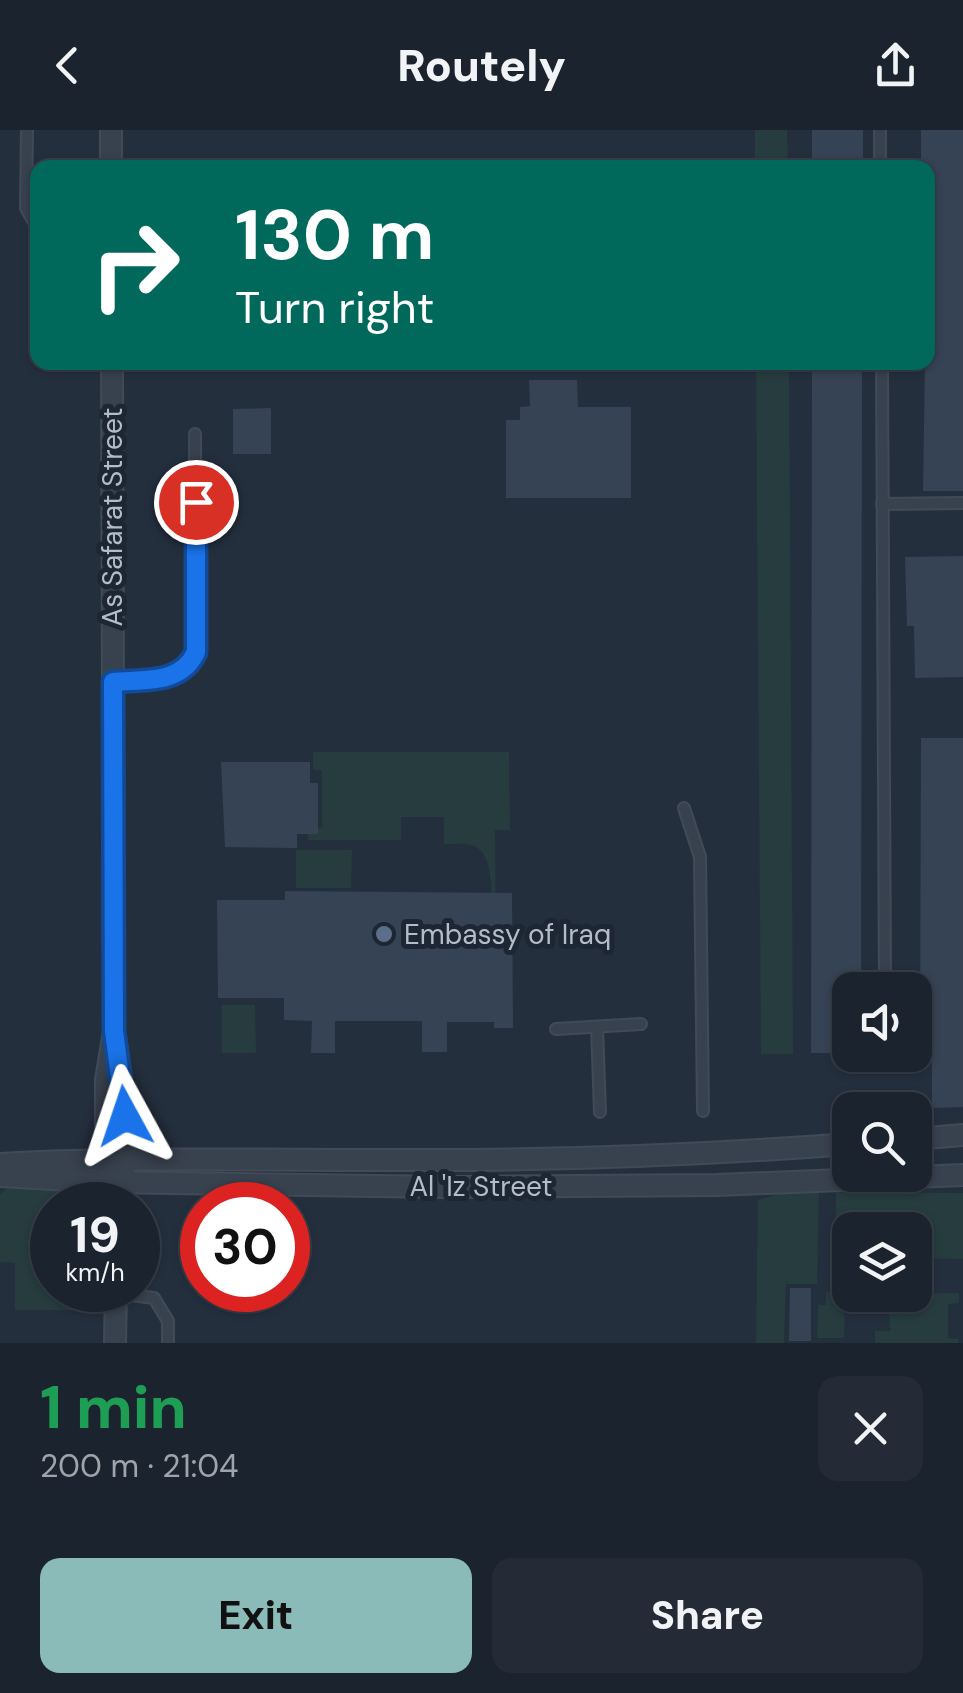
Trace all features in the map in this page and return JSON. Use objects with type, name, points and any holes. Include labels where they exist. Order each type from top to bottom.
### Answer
[{"type":"street","points":[[111,130],[111,160]]},
{"type":"street","name":"As Safarat Street","points":[[112,370],[114,1031],[125,1104],[115,1158],[115,1182]]},
{"type":"street","points":[[932,1137],[963,1135]]},
{"type":"street","name":"Al 'Iz Street","points":[[0,1164],[115,1158],[461,1160],[714,1154],[832,1145]]},
{"type":"street","name":"Al 'Iz Street","points":[[160,1183],[530,1187],[963,1175]]},
{"type":"street","name":"Al 'Iz Street","points":[[0,1176],[115,1182]]},
{"type":"street","points":[[115,1312],[116,1343]]},
{"type":"lane","points":[[27,130],[26,208],[30,215]]},
{"type":"lane","points":[[880,130],[880,160]]},
{"type":"lane","points":[[882,370],[885,972]]},
{"type":"lane","points":[[113,682],[174,676],[191,663],[196,652],[196,434]]},
{"type":"lane","points":[[882,504],[963,503]]},
{"type":"lane","points":[[684,808],[700,857],[703,1110]]},
{"type":"lane","points":[[556,1029],[641,1024]]},
{"type":"lane","points":[[597,1027],[600,1112]]},
{"type":"lane","points":[[160,1308],[168,1321],[168,1343]]},
{"type":"green space","points":[[755,130],[787,130],[788,160],[755,160]]},
{"type":"green space","points":[[756,370],[789,370],[793,1054],[761,1054]]},
{"type":"green space","points":[[313,752],[509,752],[510,830],[495,830],[496,972],[491,972],[490,875],[479,848],[444,844],[444,817],[401,817],[401,840],[308,840],[308,828],[322,827],[322,770],[313,770]]},
{"type":"green space","points":[[296,850],[352,850],[351,888],[296,888]]},
{"type":"green space","points":[[222,1005],[255,1005],[256,1053],[222,1053]]},
{"type":"green space","points":[[10,1186],[30,1187],[30,1310],[15,1310],[15,1263],[0,1262],[0,1194]]},
{"type":"green space","points":[[804,1187],[819,1187],[817,1284],[786,1284],[784,1343],[756,1343],[758,1200]]},
{"type":"green space","points":[[836,1192],[963,1193],[963,1259],[932,1258],[932,1212],[836,1212]]},
{"type":"green space","points":[[826,1292],[832,1292],[832,1312],[845,1312],[844,1338],[817,1338],[818,1305],[826,1305]]},
{"type":"green space","points":[[932,1293],[959,1293],[959,1303],[948,1304],[948,1338],[959,1339],[958,1343],[875,1343],[875,1331],[890,1331],[889,1312],[932,1312]]},
{"type":"building","points":[[812,130],[863,130],[863,160],[812,160]]},
{"type":"building","points":[[921,130],[963,130],[963,491],[923,491],[925,370],[935,370],[935,160],[921,160]]},
{"type":"building","points":[[812,370],[862,370],[861,972],[832,972],[832,1053],[811,1053]]},
{"type":"building","points":[[529,380],[577,380],[578,407],[631,407],[631,498],[506,498],[506,420],[520,420],[520,407],[530,406]]},
{"type":"building","points":[[271,408],[271,454],[233,454],[233,409]]},
{"type":"building","points":[[963,556],[963,677],[915,678],[914,626],[907,626],[905,557]]},
{"type":"building","points":[[921,738],[963,738],[963,1107],[932,1108],[932,972],[920,972]]},
{"type":"building","points":[[221,762],[310,762],[310,783],[318,783],[318,834],[297,834],[297,848],[225,847]]},
{"type":"building","points":[[285,891],[512,893],[513,1028],[494,1028],[494,1022],[447,1022],[447,1052],[422,1052],[422,1021],[335,1021],[335,1053],[311,1053],[312,1021],[284,1020],[284,998],[218,998],[217,900],[285,900]]},
{"type":"building","points":[[790,1288],[811,1288],[811,1341],[789,1341]]},
{"type":"place","name":"Embassy of Iraq","points":[[384,934]]},
{"type":"route","points":[[125,1116],[114,1031],[113,682],[174,676],[191,663],[196,652],[196,502]]}]
